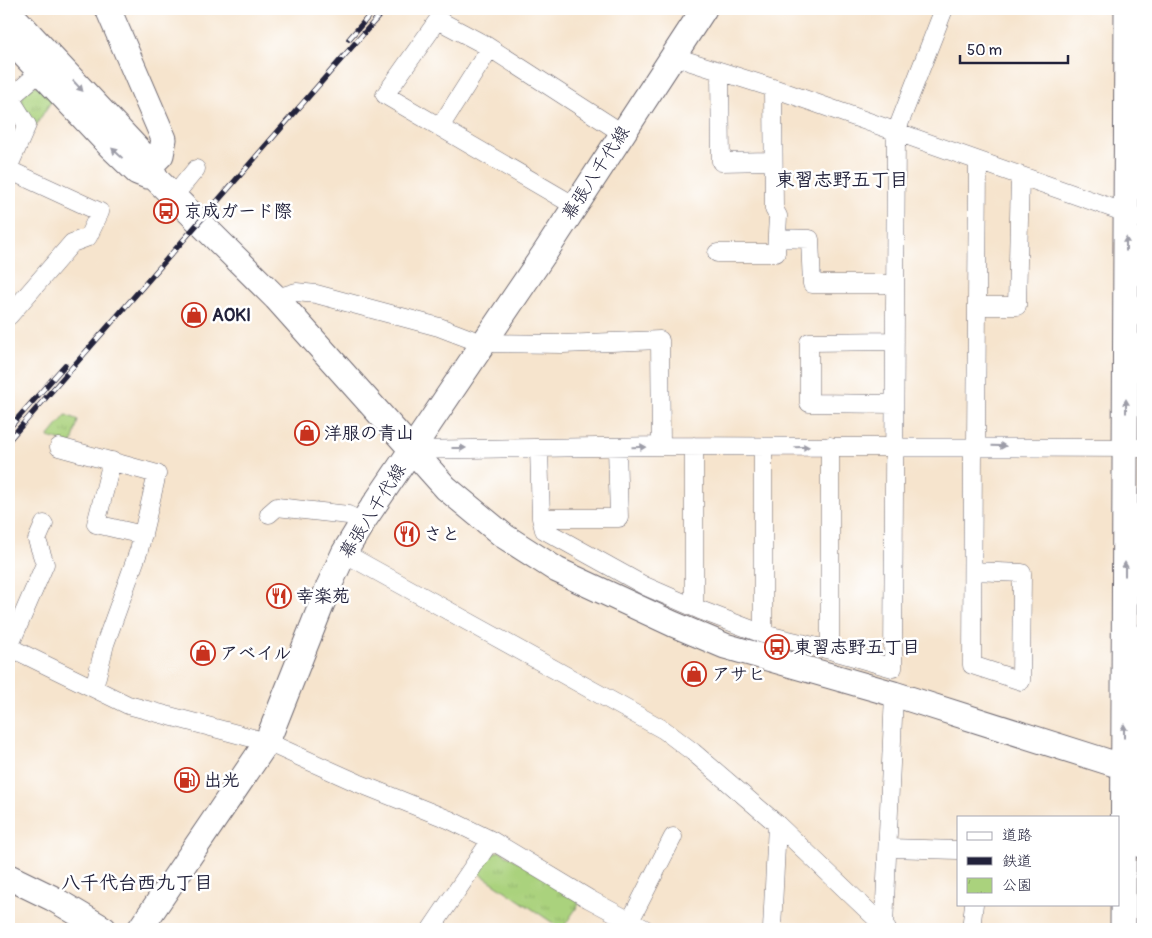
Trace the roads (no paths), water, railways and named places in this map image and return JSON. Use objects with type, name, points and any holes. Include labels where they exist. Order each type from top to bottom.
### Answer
[{"type":"street","points":[[108,9],[164,139],[160,181]]},
{"type":"street","name":"幕張八千代線","points":[[140,929],[267,742],[328,588],[344,553],[363,522],[481,343],[575,206],[704,9]]},
{"type":"street","points":[[1127,9],[1135,215],[1136,770]]},
{"type":"street","points":[[539,448],[541,518],[544,530],[645,586],[762,634],[830,650],[893,668],[896,132],[941,10]]},
{"type":"street","points":[[9,12],[47,66]]},
{"type":"street","points":[[575,206],[385,95],[392,81],[438,20],[490,48],[622,133]]},
{"type":"street","points":[[9,38],[47,66],[147,159],[160,181],[276,298],[446,488],[504,536],[556,570],[725,646],[894,694],[1136,770]]},
{"type":"street","points":[[440,127],[490,48]]},
{"type":"street","points":[[672,56],[773,88],[1135,215]]},
{"type":"street","points":[[9,166],[27,125],[9,98],[47,66]]},
{"type":"street","points":[[720,71],[721,162],[772,161]]},
{"type":"street","points":[[717,253],[776,253],[778,216],[774,209],[772,161],[773,88]]},
{"type":"street","points":[[973,572],[1022,573],[1021,681],[972,665],[974,446],[977,306],[978,161]]},
{"type":"street","points":[[160,181],[196,169]]},
{"type":"street","points":[[9,170],[100,212],[88,237],[72,243],[9,316]]},
{"type":"street","points":[[977,306],[1017,306],[1020,176]]},
{"type":"street","points":[[777,238],[810,239],[812,284],[895,284]]},
{"type":"street","points":[[276,298],[296,292],[316,294],[439,327],[481,343],[563,344],[660,340],[661,446]]},
{"type":"street","points":[[894,341],[810,342],[809,351],[809,403],[894,404]]},
{"type":"street","points":[[410,450],[661,446],[1134,448]]},
{"type":"street","points":[[694,446],[694,607]]},
{"type":"street","points":[[830,446],[830,650]]},
{"type":"street","points":[[59,447],[157,474],[143,535],[105,644],[94,688]]},
{"type":"street","points":[[541,518],[619,518],[617,447]]},
{"type":"street","points":[[762,634],[763,447]]},
{"type":"street","points":[[112,461],[96,524],[143,535]]},
{"type":"street","points":[[269,514],[277,506],[348,515],[363,522]]},
{"type":"street","points":[[44,524],[37,540],[45,564],[9,647],[128,705],[267,742],[491,840],[589,899],[638,925],[673,837]]},
{"type":"street","points":[[344,553],[664,730],[693,752],[777,824],[886,928]]},
{"type":"street","points":[[1123,929],[1132,850],[1143,637]]},
{"type":"street","points":[[886,928],[894,694]]},
{"type":"street","points":[[772,929],[777,824]]},
{"type":"street","points":[[431,929],[491,840]]},
{"type":"street","points":[[889,848],[957,850]]},
{"type":"street","points":[[9,877],[52,898],[104,929]]},
{"type":"street","points":[[971,929],[974,906]]},
{"type":"railway","points":[[349,39],[375,9]]},
{"type":"railway","points":[[9,440],[385,9]]},
{"type":"railway","points":[[9,428],[65,365]]},
{"type":"place","name":"京成ガード際","points":[[166,211]]},
{"type":"place","name":"AOKI","points":[[194,315]]},
{"type":"place","name":"洋服の青山","points":[[307,433]]},
{"type":"place","name":"さと","points":[[407,534]]},
{"type":"place","name":"幸楽苑","points":[[279,596]]},
{"type":"place","name":"東習志野五丁目","points":[[777,647]]},
{"type":"place","name":"アベイル","points":[[203,653]]},
{"type":"place","name":"アサヒ","points":[[694,674]]},
{"type":"place","name":"出光","points":[[187,780]]},
{"type":"district","name":"東習志野五丁目","points":[[842,180]]},
{"type":"district","name":"八千代台西九丁目","points":[[137,883]]}]
